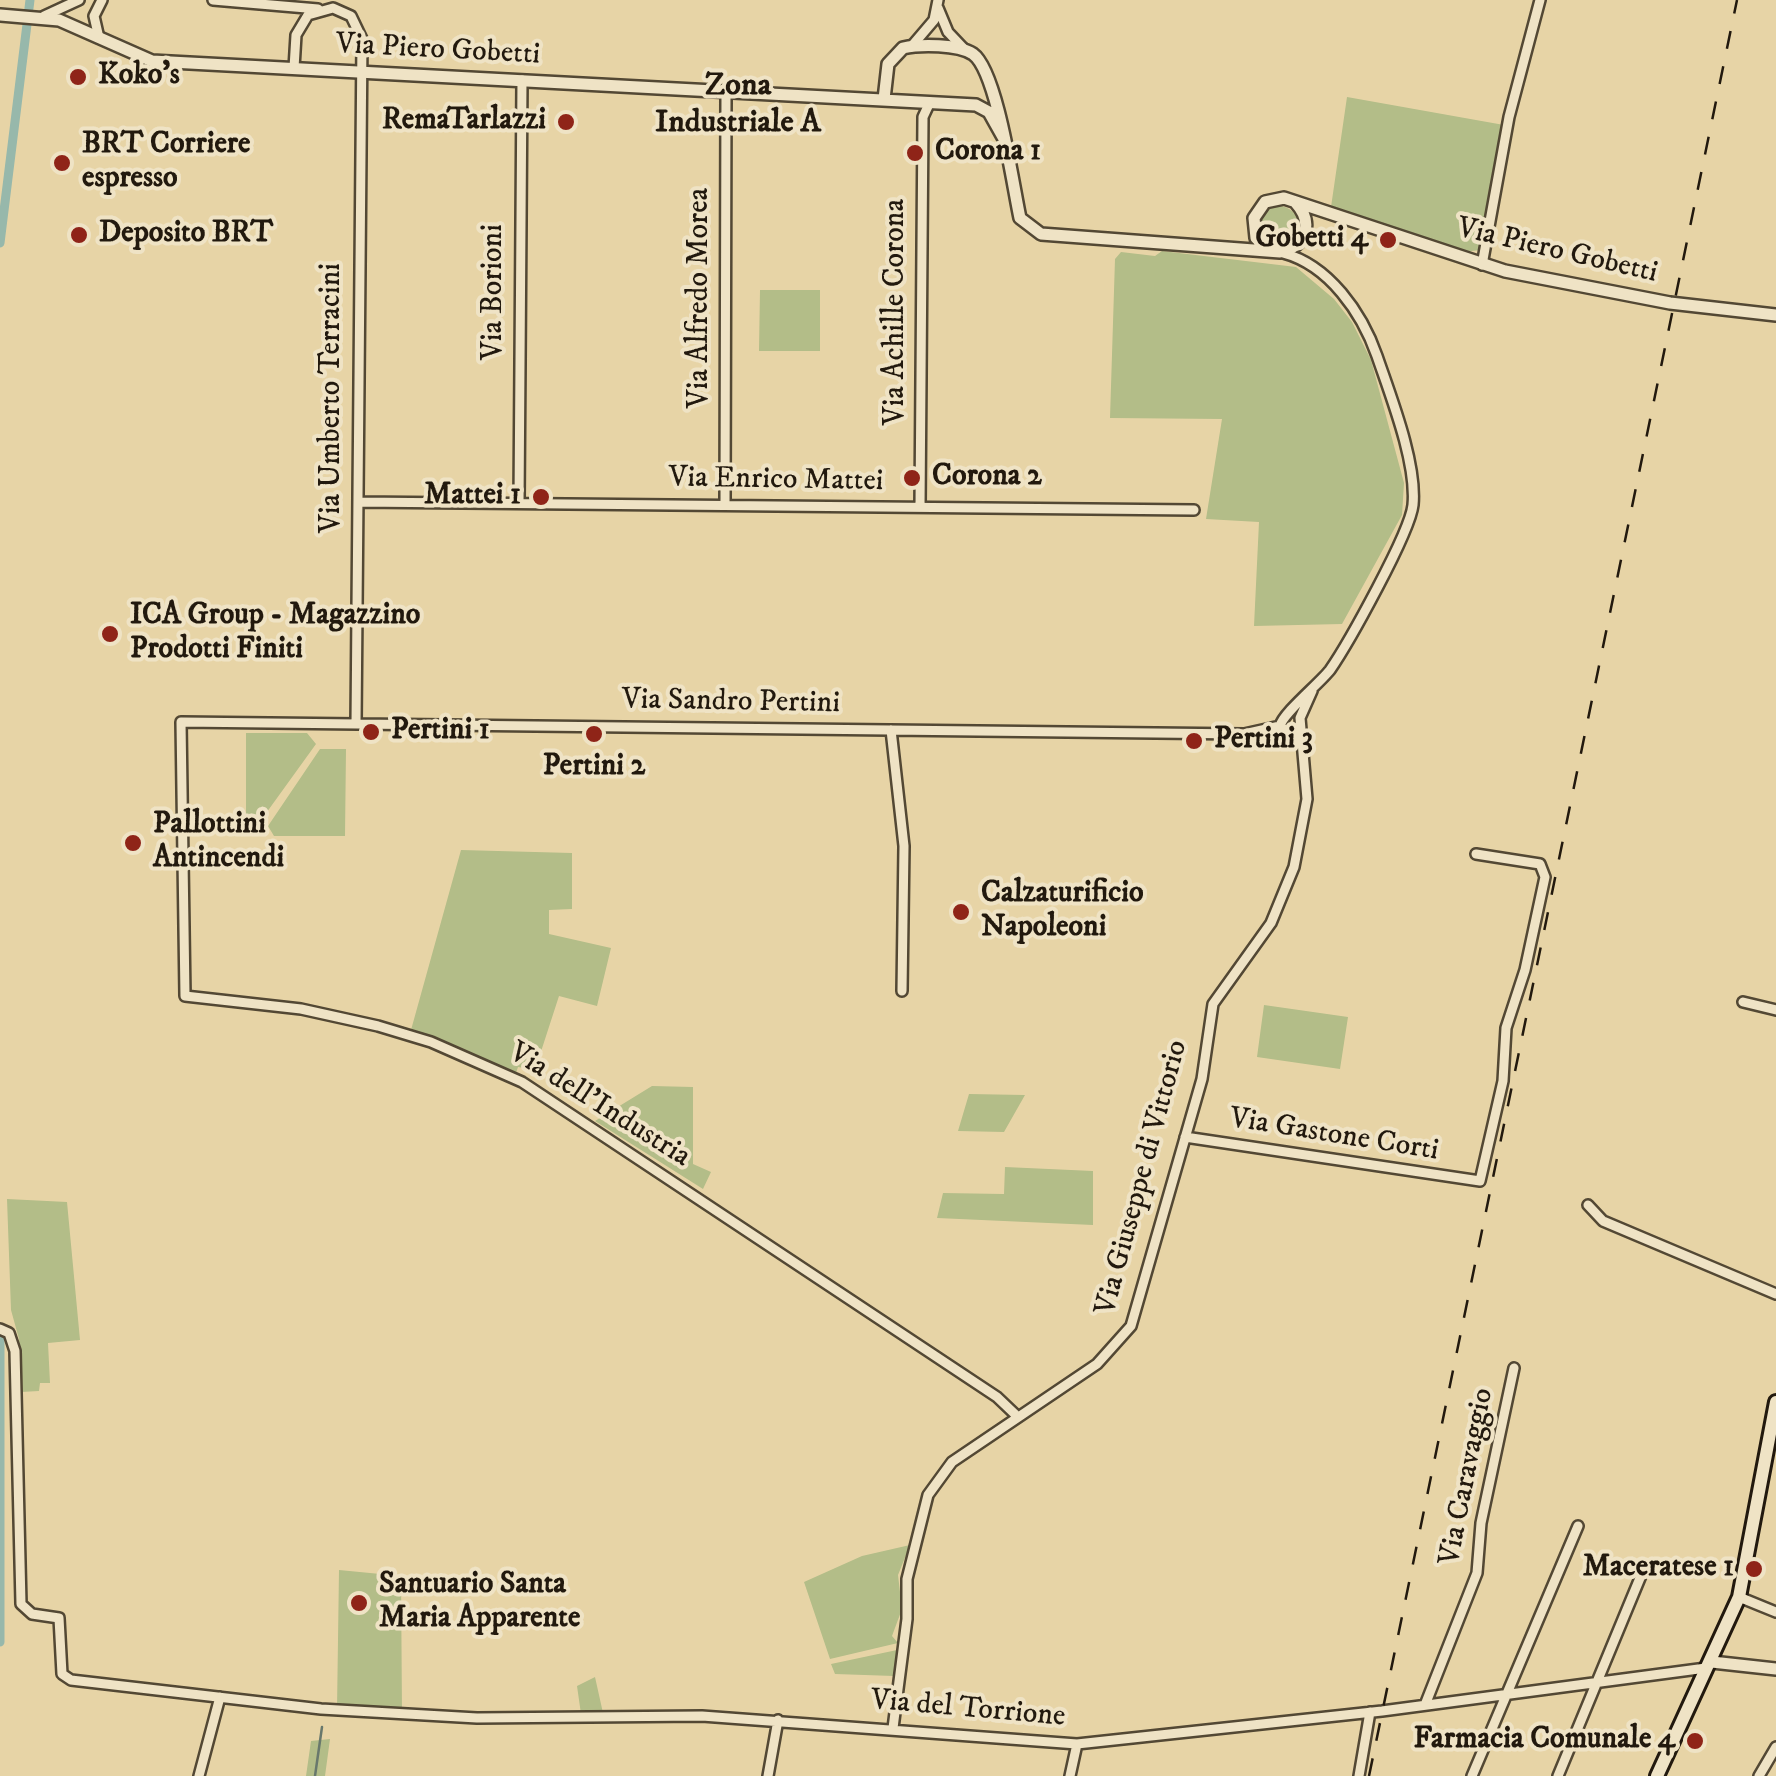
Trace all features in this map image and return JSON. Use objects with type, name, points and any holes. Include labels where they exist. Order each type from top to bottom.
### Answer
[{"type":"main road","points":[[1657,1776],[1740,1598],[1776,1402]]},
{"type":"street","points":[[40,16],[78,0]]},
{"type":"street","points":[[99,38],[94,16],[102,0]]},
{"type":"street","points":[[213,0],[318,9],[334,4]]},
{"type":"street","points":[[1482,264],[1509,117],[1540,0]]},
{"type":"street","name":"Via Umberto Terracini","points":[[334,4],[359,26],[356,724]]},
{"type":"street","points":[[884,100],[890,59],[927,30],[938,4]]},
{"type":"street","points":[[938,4],[948,32],[979,60],[996,98],[1020,218],[1035,232],[1275,251],[1294,248],[1318,217],[1332,213]]},
{"type":"street","points":[[294,68],[298,29],[318,9]]},
{"type":"street","name":"Via Piero Gobetti","points":[[0,14],[40,16],[152,60],[961,104]]},
{"type":"street","points":[[911,46],[967,51]]},
{"type":"street","points":[[961,104],[978,94],[984,73]]},
{"type":"street","name":"Via Borioni","points":[[519,504],[522,80]]},
{"type":"street","name":"Via Alfredo Morea","points":[[725,506],[726,91]]},
{"type":"street","name":"Via Achille Corona","points":[[916,101],[923,116],[920,507]]},
{"type":"street","name":"Via Achille Corona","points":[[923,116],[930,102]]},
{"type":"street","points":[[961,104],[984,107],[1003,137]]},
{"type":"street","points":[[1224,247],[1253,225],[1265,202],[1278,198],[1296,203],[1304,212],[1309,262]]},
{"type":"street","name":"Via Piero Gobetti","points":[[1296,203],[1482,264],[1670,303],[1776,315]]},
{"type":"street","points":[[1253,225],[1260,243],[1309,262],[1366,326],[1395,411],[1414,502],[1408,526],[1354,630],[1312,691],[1280,726]]},
{"type":"street","name":"Via Enrico Mattei","points":[[358,502],[1194,510]]},
{"type":"street","points":[[1298,727],[1312,691]]},
{"type":"street","name":"Via Giuseppe di Vittorio","points":[[892,1728],[907,1619],[906,1582],[928,1495],[952,1462],[1122,1341],[1136,1313],[1202,1079],[1213,1004],[1271,923],[1294,868],[1307,799],[1304,745],[1289,714]]},
{"type":"street","name":"Via Sandro Pertini","points":[[181,722],[1244,734],[1280,726]]},
{"type":"street","name":"Via dell'Industria","points":[[181,722],[185,996],[301,1009],[378,1026],[431,1042],[522,1082],[997,1398],[1018,1418]]},
{"type":"street","name":"Via Giuseppe di Vittorio","points":[[1280,726],[1298,727]]},
{"type":"street","points":[[891,730],[904,846],[902,992]]},
{"type":"street","name":"Via Gastone Corti","points":[[1184,1137],[1475,1184],[1487,1164],[1503,1081],[1506,1028],[1525,970],[1545,877],[1540,864],[1531,860],[1476,854]]},
{"type":"street","points":[[1743,1002],[1776,1010]]},
{"type":"street","points":[[1588,1205],[1603,1221],[1776,1294]]},
{"type":"street","name":"Via del Torrione","points":[[4,1331],[15,1351],[23,1609],[60,1618],[62,1674],[66,1679],[478,1718],[678,1715],[1077,1744],[1370,1712],[1710,1665]]},
{"type":"street","name":"Via Caravaggio","points":[[1425,1705],[1477,1573],[1481,1523],[1514,1368]]},
{"type":"street","points":[[1472,1776],[1578,1526]]},
{"type":"street","points":[[1558,1776],[1645,1566]]},
{"type":"street","points":[[1740,1598],[1776,1612]]},
{"type":"street","points":[[1710,1665],[1776,1669]]},
{"type":"street","points":[[199,1776],[220,1696]]},
{"type":"street","points":[[1359,1776],[1370,1712]]},
{"type":"street","points":[[768,1776],[778,1720]]},
{"type":"street","points":[[1070,1776],[1077,1744]]},
{"type":"street","points":[[1758,1776],[1776,1747]]},
{"type":"green space","points":[[1347,97],[1504,125],[1481,250],[1462,252],[1331,207]]},
{"type":"green space","points":[[1279,206],[1292,212],[1298,225],[1292,238],[1279,244],[1266,238],[1260,225],[1266,212]]},
{"type":"green space","points":[[1162,251],[1296,267],[1334,299],[1352,322],[1371,360],[1404,483],[1402,515],[1342,624],[1254,626],[1259,522],[1206,519],[1222,419],[1110,418],[1115,259],[1121,252],[1155,256]]},
{"type":"green space","points":[[760,290],[820,290],[820,351],[759,351]]},
{"type":"green space","points":[[246,733],[307,733],[316,744],[259,823],[246,823]]},
{"type":"green space","points":[[320,749],[346,749],[345,836],[274,836],[268,826]]},
{"type":"green space","points":[[461,850],[572,853],[572,909],[549,910],[549,934],[611,948],[597,1006],[559,996],[535,1070],[518,1067],[516,1073],[411,1030]]},
{"type":"green space","points":[[1264,1005],[1348,1017],[1340,1069],[1257,1057]]},
{"type":"green space","points":[[652,1086],[693,1087],[693,1164],[711,1172],[703,1189],[595,1121]]},
{"type":"green space","points":[[969,1094],[1025,1095],[1004,1132],[958,1131]]},
{"type":"green space","points":[[1005,1167],[1093,1171],[1093,1225],[937,1218],[943,1193],[1004,1194]]},
{"type":"green space","points":[[7,1199],[67,1202],[80,1340],[48,1343],[50,1383],[40,1383],[39,1391],[21,1392],[19,1339],[11,1310]]},
{"type":"green space","points":[[910,1545],[898,1575],[902,1609],[892,1636],[898,1643],[830,1659],[804,1582],[862,1556]]},
{"type":"green space","points":[[339,1570],[401,1576],[402,1714],[337,1709]]},
{"type":"green space","points":[[897,1650],[894,1676],[835,1674],[831,1664]]},
{"type":"green space","points":[[595,1677],[603,1713],[581,1714],[577,1686]]},
{"type":"green space","points":[[330,1739],[325,1776],[306,1776],[311,1741]]},
{"type":"waterway","points":[[0,243],[30,0]]},
{"type":"waterway","points":[[0,1332],[0,1642]]},
{"type":"waterway","points":[[315,1776],[322,1727]]},
{"type":"railway","points":[[1369,1776],[1737,0]]},
{"type":"place","name":"Koko's","points":[[78,77]]},
{"type":"place","name":"RemaTarlazzi","points":[[566,122]]},
{"type":"place","name":"Corona 1","points":[[915,153]]},
{"type":"place","name":"BRT Corriere espresso","points":[[62,163]]},
{"type":"place","name":"Deposito BRT","points":[[79,235]]},
{"type":"place","name":"Gobetti 4","points":[[1388,240]]},
{"type":"place","name":"Corona 2","points":[[912,478]]},
{"type":"place","name":"Mattei 1","points":[[541,497]]},
{"type":"place","name":"ICA Group - Magazzino Prodotti Finiti","points":[[110,634]]},
{"type":"place","name":"Pertini 1","points":[[371,732]]},
{"type":"place","name":"Pertini 2","points":[[594,734]]},
{"type":"place","name":"Pertini 3","points":[[1194,741]]},
{"type":"place","name":"Pallottini Antincendi","points":[[133,843]]},
{"type":"place","name":"Calzaturificio Napoleoni","points":[[961,912]]},
{"type":"place","name":"Maceratese 1","points":[[1754,1569]]},
{"type":"place","name":"Santuario Santa Maria Apparente","points":[[359,1603]]},
{"type":"place","name":"Farmacia Comunale 4","points":[[1695,1741]]},
{"type":"district","name":"Zona Industriale A","points":[[738,106]]}]
